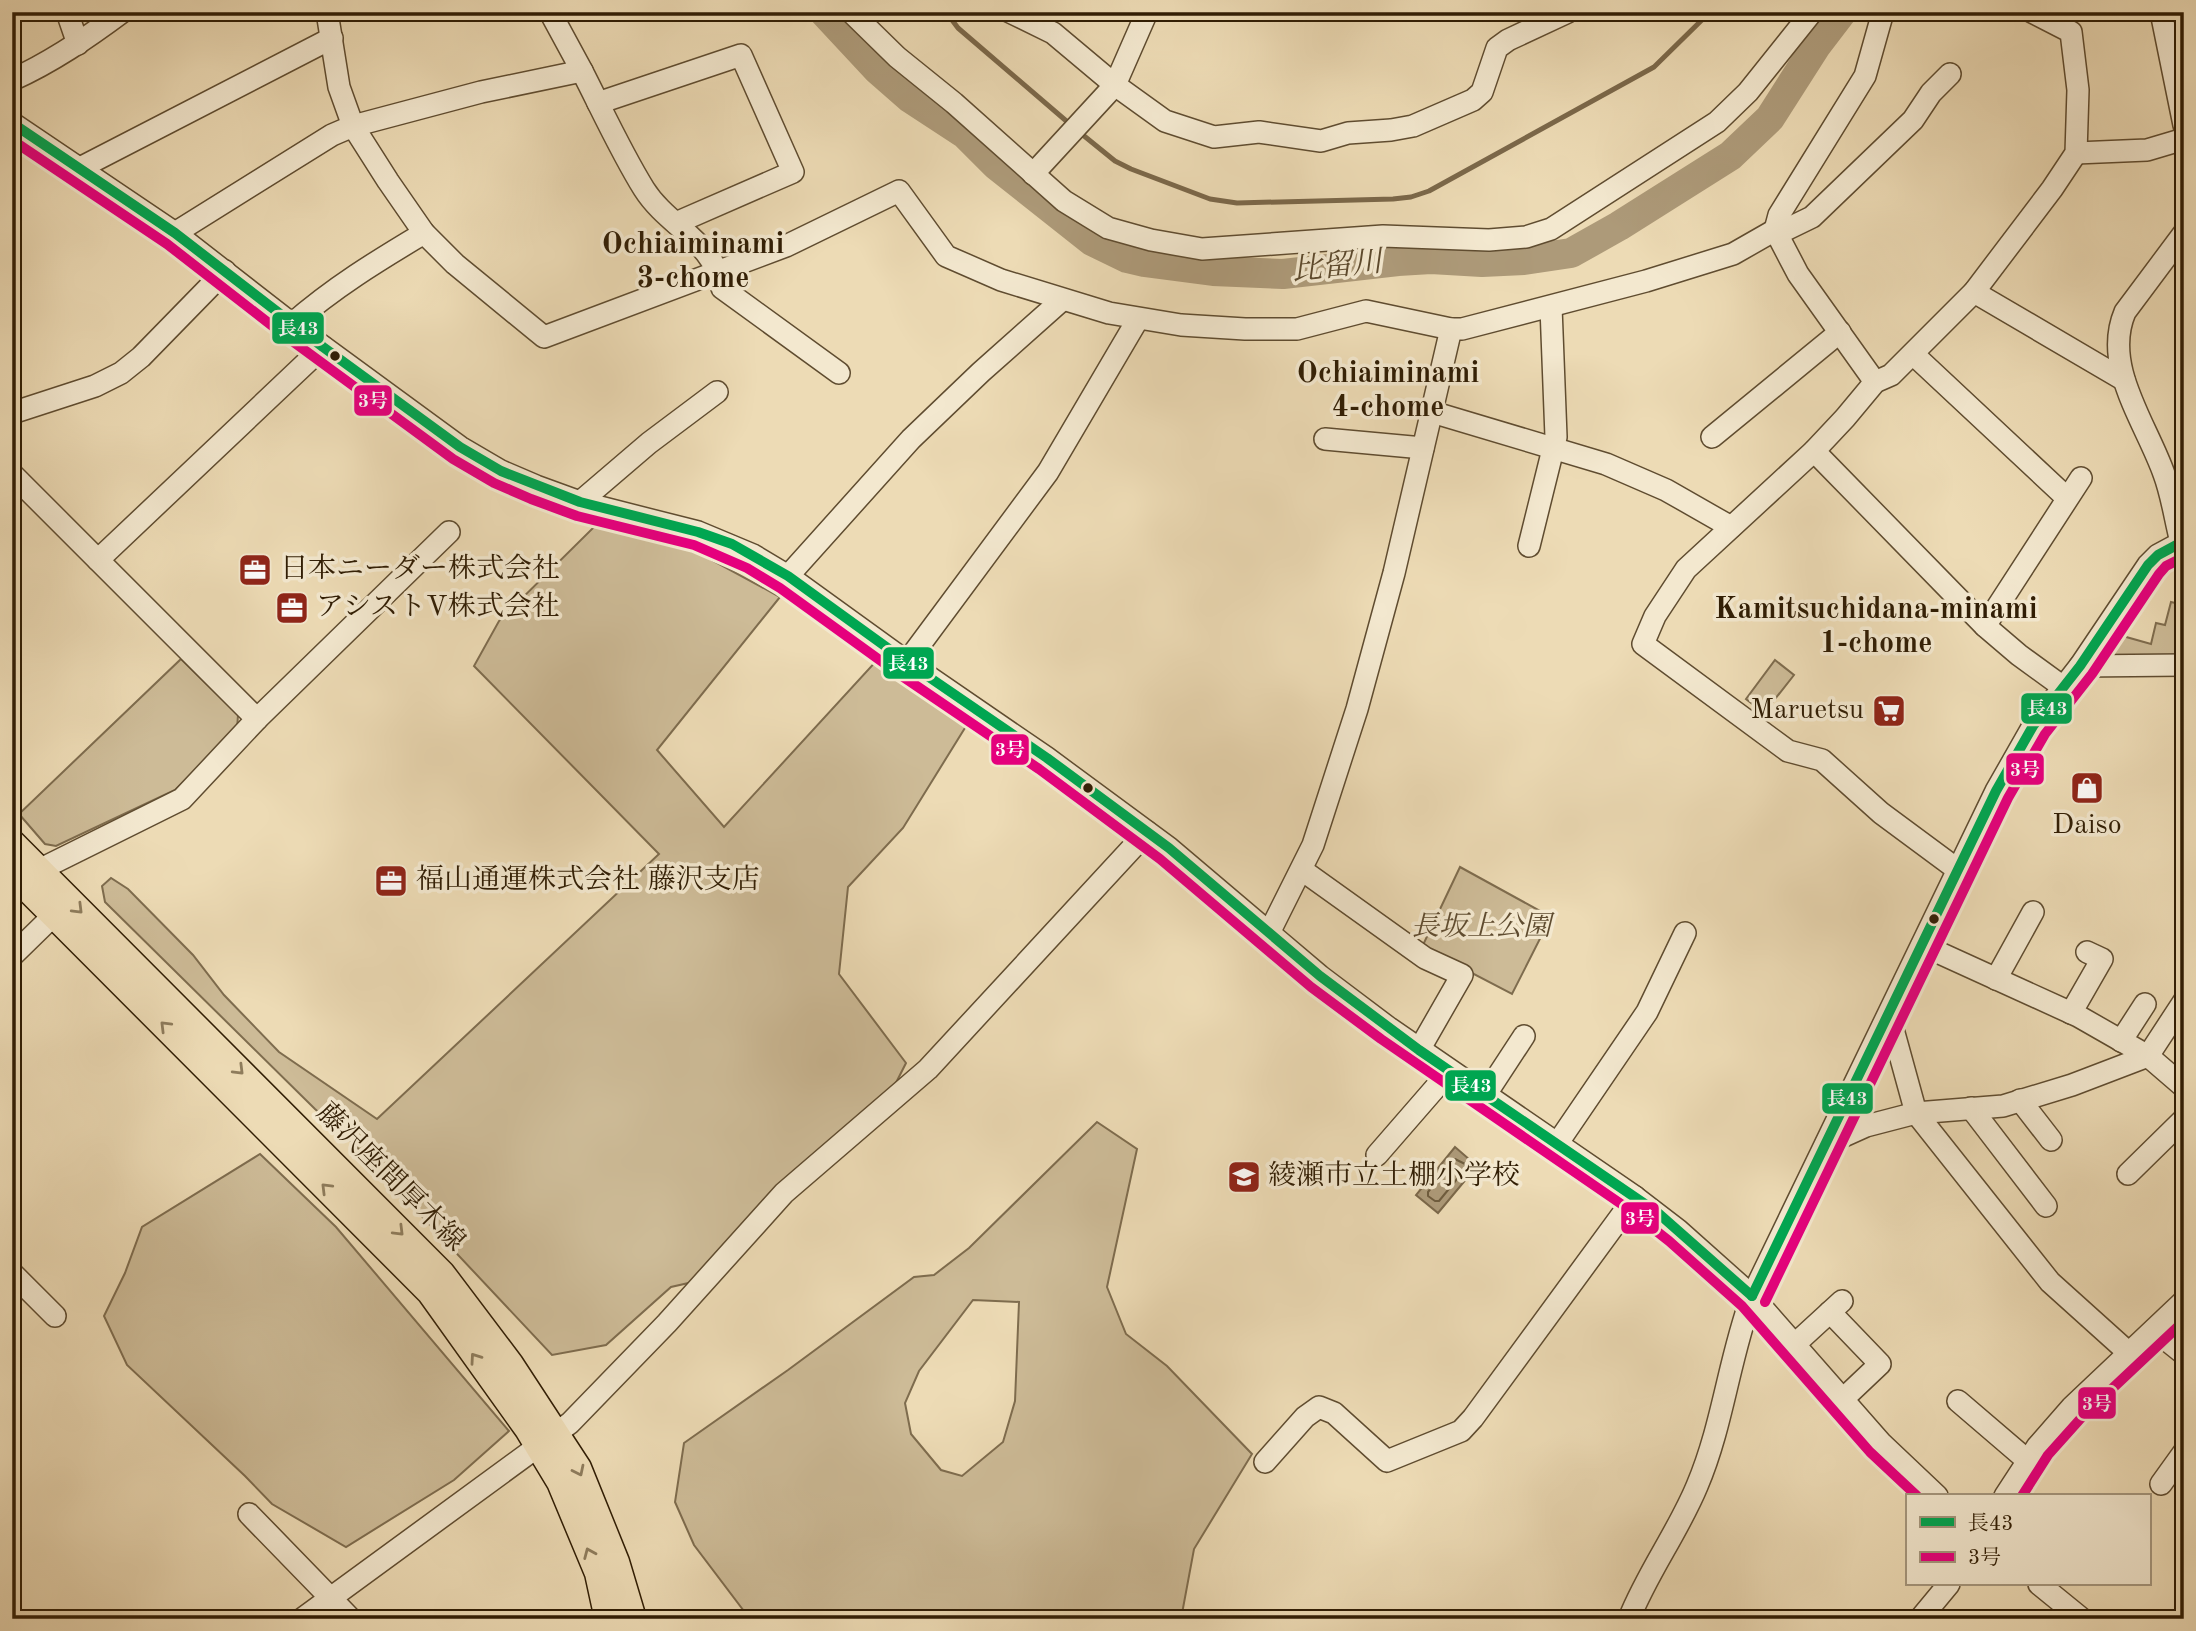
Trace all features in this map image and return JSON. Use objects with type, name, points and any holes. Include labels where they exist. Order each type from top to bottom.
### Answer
[{"type":"main road","name":"藤沢座間厚木線","points":[[12,844],[442,1274],[510,1364],[547,1440],[560,1482],[597,1573],[608,1619]]},
{"type":"main road","name":"藤沢座間厚木線","points":[[12,873],[430,1292],[547,1440],[578,1468],[616,1562],[633,1619]]},
{"type":"street","points":[[66,12],[78,44]]},
{"type":"street","points":[[12,80],[36,70],[122,12]]},
{"type":"street","points":[[327,12],[339,87],[353,126],[424,233],[455,264],[544,337],[786,246],[899,191],[946,256],[1001,281],[1138,319],[1212,328],[1297,329],[1366,311],[1462,329],[1551,307],[1733,254],[1812,217],[1913,120],[1931,93],[1951,74]]},
{"type":"street","points":[[550,12],[646,192],[710,255],[720,273],[722,288],[839,373]]},
{"type":"street","points":[[851,12],[897,57],[954,103],[1064,201],[1108,228],[1151,240],[1202,249],[1383,236],[1489,240],[1526,237],[1551,229],[1717,121],[1748,92],[1812,12]]},
{"type":"street","points":[[1010,12],[1053,33],[1115,86],[1165,121],[1214,137],[1259,132],[1321,141],[1348,133],[1391,131],[1413,126],[1473,100],[1482,92],[1497,48],[1508,40],[1568,12]]},
{"type":"street","points":[[1033,174],[1115,86],[1147,12]]},
{"type":"street","points":[[1875,382],[1798,274],[1776,232],[1779,215],[1865,76],[1883,12]]},
{"type":"street","points":[[1958,870],[1881,813],[1822,760],[1788,751],[1643,644],[1655,617],[1686,569],[1814,451],[1875,382],[1891,375],[1974,292],[2076,153],[2078,90],[2071,32],[2032,12]]},
{"type":"street","points":[[2161,12],[2184,125]]},
{"type":"street","points":[[80,168],[332,38]]},
{"type":"street","points":[[598,103],[741,55],[793,172],[676,223]]},
{"type":"street","points":[[176,233],[332,135],[353,126],[481,92],[582,71]]},
{"type":"street","points":[[12,123],[176,233],[292,324],[460,447],[522,481],[580,502],[698,531],[732,544],[788,576],[1047,758],[1169,848],[1320,976],[1450,1072],[1635,1197],[1678,1230],[1752,1296],[1842,1400],[1906,1469],[1935,1494]]},
{"type":"street","points":[[2076,153],[2147,150],[2184,139]]},
{"type":"street","points":[[292,324],[353,275],[424,233]]},
{"type":"street","points":[[1629,1619],[1697,1485],[1719,1418],[1738,1332],[1752,1296],[1996,791],[2044,710],[2080,666],[2148,565],[2158,555],[2182,541],[2165,475],[2124,380],[2117,342],[2119,326],[2125,312],[2184,233]]},
{"type":"street","points":[[12,412],[95,386],[121,373],[141,357],[225,271]]},
{"type":"street","points":[[1974,292],[2124,380]]},
{"type":"street","points":[[788,576],[911,439],[1062,300]]},
{"type":"street","points":[[1529,546],[1556,438],[1551,307]]},
{"type":"street","points":[[907,662],[1048,472],[1138,319]]},
{"type":"street","points":[[1269,933],[1313,845],[1357,709],[1394,573],[1451,329]]},
{"type":"street","points":[[1712,437],[1840,332]]},
{"type":"street","points":[[98,560],[323,347]]},
{"type":"street","points":[[1913,354],[2067,498]]},
{"type":"street","points":[[580,502],[649,443],[717,392]]},
{"type":"street","points":[[1432,412],[1606,464],[1690,502],[1731,527]]},
{"type":"street","points":[[1325,439],[1423,448]]},
{"type":"street","points":[[1814,451],[1985,626],[2063,687]]},
{"type":"street","points":[[12,474],[257,719]]},
{"type":"street","points":[[1985,626],[2081,478]]},
{"type":"street","points":[[39,870],[182,799],[257,719],[449,532]]},
{"type":"street","points":[[2080,666],[2184,665]]},
{"type":"street","points":[[302,1619],[570,1423],[667,1323],[784,1193],[928,1069],[1147,832]]},
{"type":"street","points":[[1302,870],[1425,958],[1462,975],[1419,1050]]},
{"type":"street","points":[[1996,979],[2033,912]]},
{"type":"street","points":[[12,956],[54,915]]},
{"type":"street","points":[[1557,1144],[1647,1012],[1685,933]]},
{"type":"street","points":[[1922,946],[2071,1013],[2148,1056],[2184,1087]]},
{"type":"street","points":[[2071,1013],[2101,958]]},
{"type":"street","points":[[1826,1144],[1866,1126],[1916,1113],[2003,1106],[2072,1085],[2148,1056],[2184,1001]]},
{"type":"street","points":[[2121,1041],[2145,1004]]},
{"type":"street","points":[[1883,1026],[1894,1034],[1916,1113],[2050,1282],[2130,1354]]},
{"type":"street","points":[[1486,1094],[1524,1036]]},
{"type":"street","points":[[1377,1155],[1450,1072]]},
{"type":"street","points":[[2020,1101],[2051,1140]]},
{"type":"street","points":[[1971,1108],[2046,1206]]},
{"type":"street","points":[[2128,1174],[2184,1119]]},
{"type":"street","points":[[1265,1462],[1305,1417],[1319,1407],[1335,1413],[1387,1461],[1461,1431],[1635,1197]]},
{"type":"street","points":[[12,1273],[55,1316]]},
{"type":"street","points":[[2006,1494],[2037,1447],[2072,1407],[2184,1301]]},
{"type":"street","points":[[1794,1345],[1836,1307],[1880,1364],[1842,1400]]},
{"type":"street","points":[[2154,1330],[2184,1354]]},
{"type":"street","points":[[1958,1401],[2028,1461]]},
{"type":"street","points":[[2161,1484],[2184,1452]]},
{"type":"street","points":[[249,1514],[351,1619]]},
{"type":"street","points":[[1920,1619],[1948,1586]]},
{"type":"street","points":[[2041,1586],[2082,1619]]},
{"type":"green space","points":[[598,523],[686,546],[780,597],[657,750],[724,827],[878,659],[968,723],[903,828],[848,887],[839,974],[906,1063],[872,1130],[778,1203],[706,1279],[671,1287],[606,1345],[552,1355],[352,1142],[315,1109],[105,902],[102,886],[111,878],[128,889],[193,955],[224,995],[279,1052],[377,1119],[659,854],[474,666],[499,621]]},
{"type":"green space","points":[[2171,602],[2184,605],[2184,661],[2110,663],[2105,654],[2119,635],[2151,644],[2156,623],[2165,625]]},
{"type":"green space","points":[[181,659],[238,715],[237,729],[175,790],[56,846],[45,844],[19,814]]},
{"type":"green space","points":[[1775,660],[1794,675],[1764,713],[1746,699]]},
{"type":"green space","name":"長坂上公園","points":[[1460,867],[1551,917],[1512,994],[1422,947]]},
{"type":"green space","points":[[1097,1122],[1137,1149],[1107,1287],[1126,1334],[1167,1366],[1252,1454],[1194,1549],[1181,1619],[750,1619],[694,1545],[675,1502],[684,1443],[914,1277],[934,1275],[969,1248]],"holes":[[[973,1300],[1019,1302],[1015,1401],[1003,1442],[962,1476],[941,1470],[911,1434],[905,1403],[919,1371]]]},
{"type":"green space","points":[[260,1154],[336,1227],[509,1431],[454,1480],[346,1547],[272,1504],[127,1365],[104,1316],[125,1273],[142,1227]]},
{"type":"water","points":[[1455,1147],[1477,1166],[1438,1213],[1416,1195]]},
{"type":"waterway","name":"比留川","points":[[824,12],[878,70],[910,98],[965,134],[996,165],[1092,241],[1127,258],[1144,262],[1213,271],[1283,274],[1398,261],[1431,259],[1482,262],[1524,260],[1571,253],[1730,156],[1770,118],[1816,46],[1842,12]]},
{"type":"waterway","points":[[946,12],[958,28],[1071,125]]},
{"type":"waterway","points":[[1078,131],[1115,161],[1210,199],[1237,203],[1411,197],[1429,191],[1654,67],[1710,12]]},
{"type":"transit line","name":"長43","points":[[12,123],[175,233],[323,347],[460,447],[501,471],[580,502],[698,532],[732,544],[788,576],[1047,758],[1169,848],[1320,976],[1419,1050],[1658,1213],[1752,1296]]},
{"type":"transit line","name":"3号","points":[[12,140],[167,244],[284,335],[453,459],[494,483],[531,499],[577,516],[694,545],[747,568],[780,588],[899,674],[1039,769],[1160,859],[1311,987],[1381,1039],[1627,1208],[1669,1241],[1742,1306],[1870,1452],[1915,1494]]},
{"type":"transit line","name":"長43","points":[[1752,1296],[1996,791],[2033,726],[2080,666],[2148,565],[2158,555],[2184,541]]},
{"type":"transit line","name":"3号","points":[[1765,1302],[2008,798],[2045,734],[2092,674],[2159,574],[2166,566],[2184,557]]},
{"type":"transit line","name":"3号","points":[[2023,1494],[2048,1455],[2082,1417],[2184,1321]]},
{"type":"place","name":"日本ニーダー株式会社","points":[[255,570]]},
{"type":"place","name":"アシストV株式会社","points":[[292,608]]},
{"type":"place","name":"Maruetsu","points":[[1889,711]]},
{"type":"place","name":"Daiso","points":[[2087,788]]},
{"type":"place","name":"福山通運株式会社 藤沢支店","points":[[391,881]]},
{"type":"place","name":"綾瀬市立土棚小学校","points":[[1244,1177]]},
{"type":"district","name":"Ochiaiminami 3-chome","points":[[693,262]]},
{"type":"district","name":"Ochiaiminami 4-chome","points":[[1388,391]]},
{"type":"district","name":"Kamitsuchidana-minami 1-chome","points":[[1876,627]]}]
